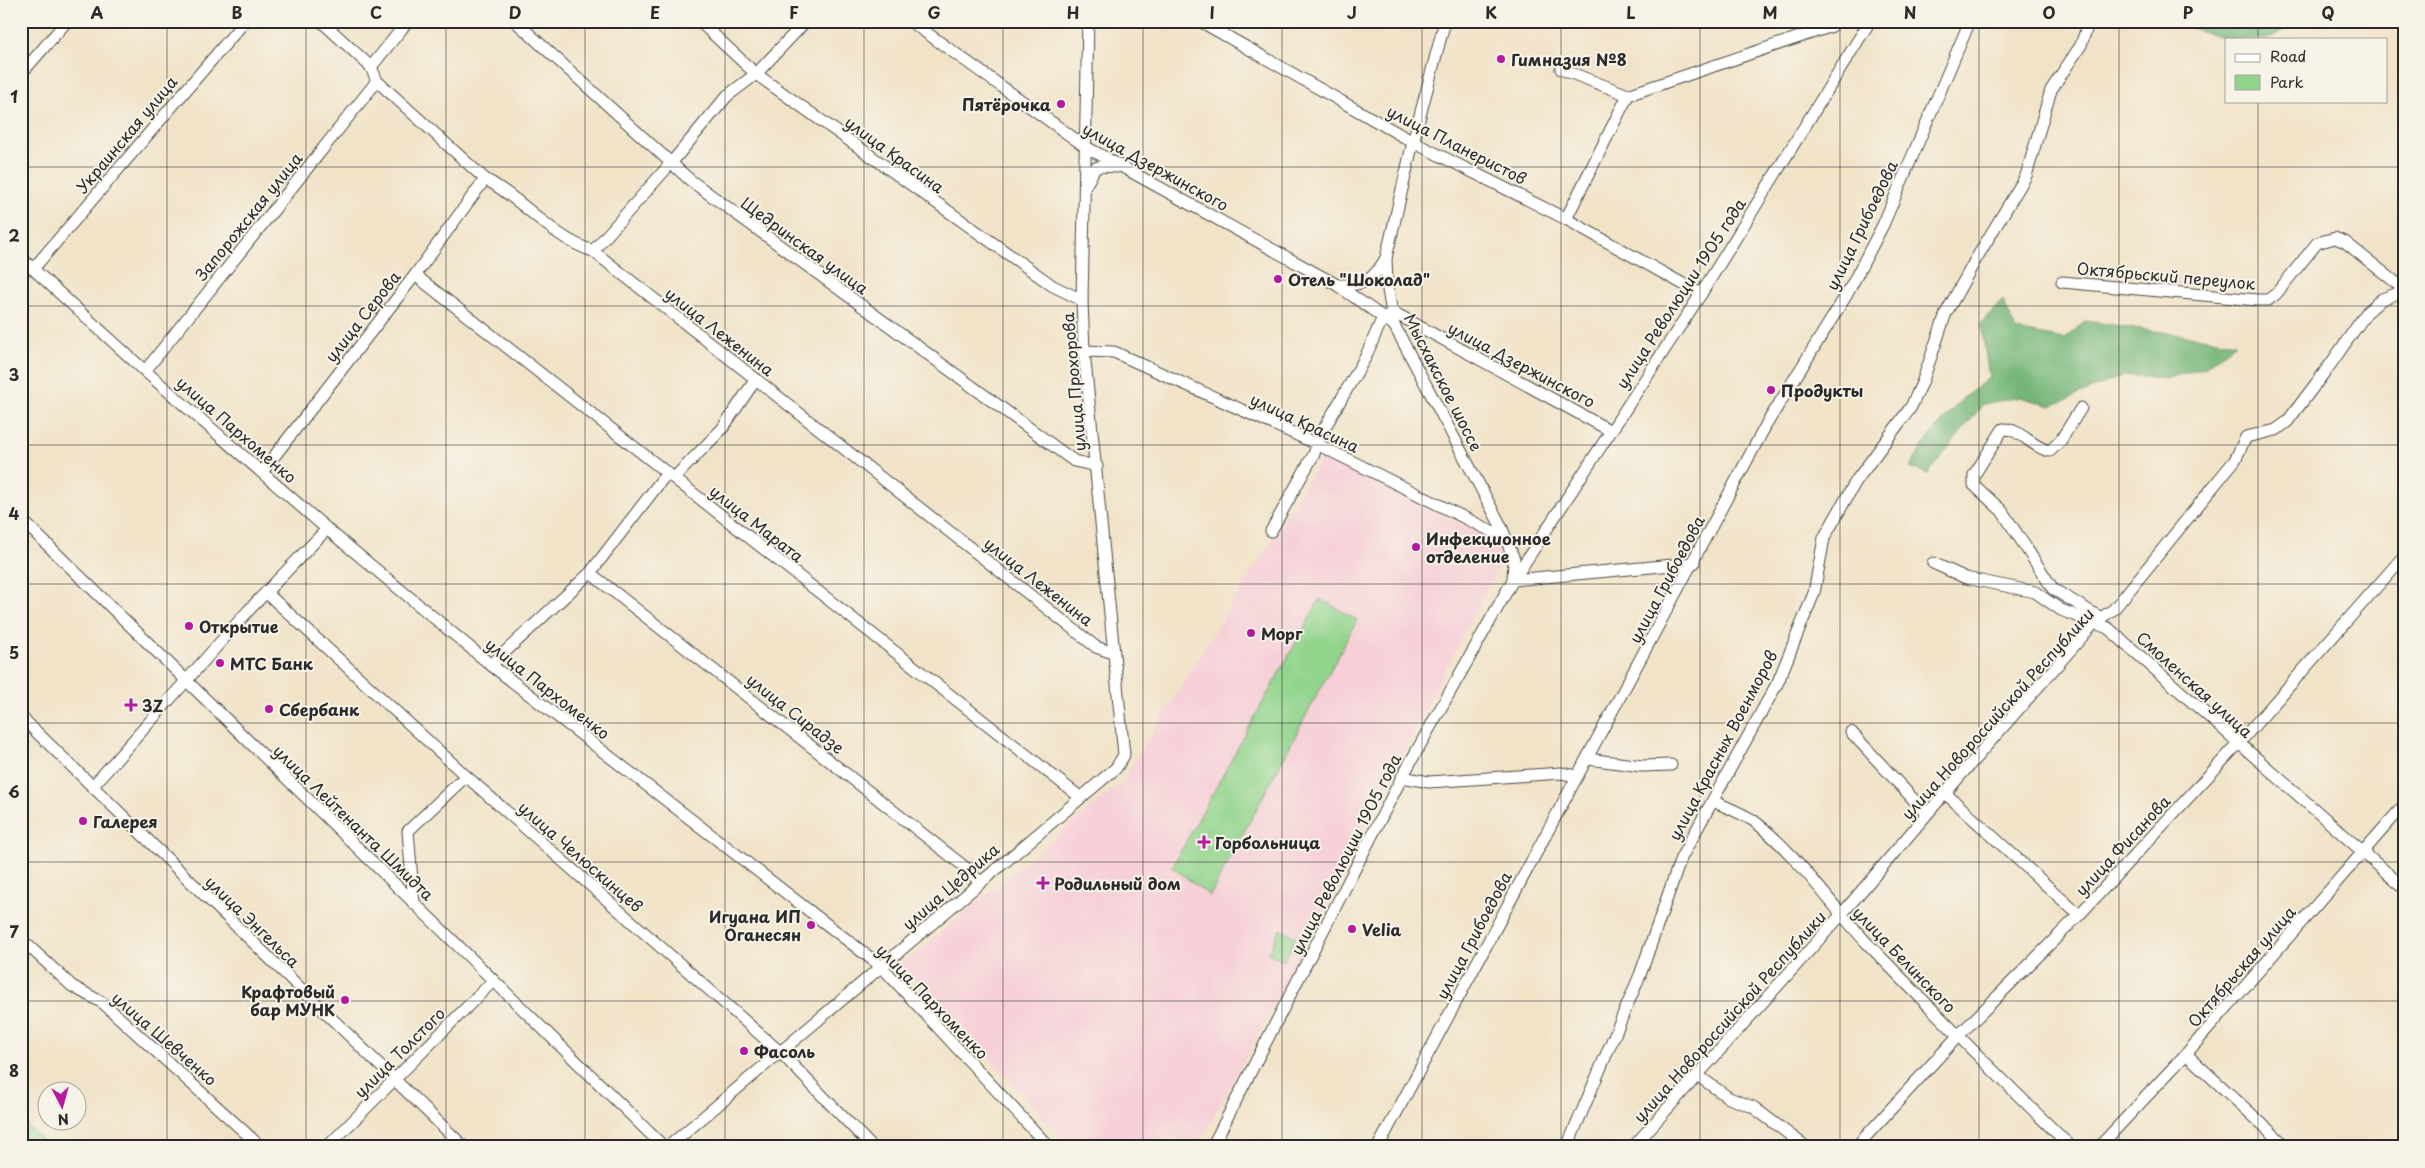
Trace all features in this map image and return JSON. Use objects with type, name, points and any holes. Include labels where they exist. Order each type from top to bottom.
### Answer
[{"type":"street","points":[[21,74],[67,21]]},
{"type":"street","name":"Украинская улица","points":[[33,269],[245,21]]},
{"type":"street","name":"улица Леженина","points":[[321,21],[371,67],[377,81],[485,179],[502,188],[576,246],[593,251],[1096,647],[1113,654]]},
{"type":"street","points":[[371,67],[408,21]]},
{"type":"street","name":"Щедринская улица","points":[[514,21],[690,180],[1074,461],[1097,466]]},
{"type":"street","name":"улица Красина","points":[[699,21],[756,74],[1038,276],[1053,286],[1082,300]]},
{"type":"street","points":[[593,251],[672,162],[727,96],[756,74],[806,21]]},
{"type":"street","name":"улица Дзержинского","points":[[910,21],[1086,147],[1338,285],[1387,314],[1417,327],[1611,431]]},
{"type":"street","name":"улица Прохорова","points":[[1088,21],[1082,300],[1084,351],[1097,466],[1113,654],[1124,739]]},
{"type":"street","name":"улица Планеристов","points":[[1200,21],[1413,142],[1566,219],[1701,294]]},
{"type":"street","name":"Мысхакское шоссе","points":[[1387,314],[1386,258],[1413,142],[1445,21]]},
{"type":"street","name":"улица Революции 1905 года","points":[[1212,1147],[1402,777],[1514,577],[1701,294],[1870,21]]},
{"type":"street","name":"улица Грибоедова","points":[[1378,1147],[1577,776],[1694,563],[1766,425],[1847,294],[1883,224],[1970,21]]},
{"type":"street","name":"улица Красных Военморов","points":[[1567,1147],[1640,975],[1680,858],[1778,682],[1814,593],[1824,538],[1856,481],[1911,407],[1922,383],[1946,313],[2026,176],[2051,90],[2081,45],[2089,21]]},
{"type":"street","points":[[1561,69],[1628,95],[1832,26]]},
{"type":"street","name":"Запорожская улица","points":[[145,371],[377,81]]},
{"type":"street","points":[[1566,219],[1628,95]]},
{"type":"street","points":[[1084,191],[1090,173],[1095,168],[1102,166],[1123,168]]},
{"type":"street","name":"улица Серова","points":[[262,472],[415,275],[485,179]]},
{"type":"street","name":"Октябрьский переулок","points":[[2062,282],[2268,300],[2276,294],[2317,244],[2335,238],[2345,242],[2404,290]]},
{"type":"street","name":"улица Пархоменко","points":[[21,258],[145,371],[327,528],[491,665],[882,967],[1049,1147]]},
{"type":"street","points":[[1338,285],[1353,286],[1363,283],[1378,272],[1386,258]]},
{"type":"street","name":"улица Марата","points":[[415,275],[1080,797]]},
{"type":"street","name":"улица Новороссийской Республики","points":[[1633,1147],[1841,915],[1945,793],[2098,620],[2114,609],[2229,468],[2246,438],[2276,430],[2287,422],[2330,366],[2367,312],[2382,299],[2404,290]]},
{"type":"street","points":[[1271,532],[1283,513],[1321,434],[1365,358],[1387,314]]},
{"type":"street","name":"улица Дзержинского","points":[[1387,314],[1394,325]]},
{"type":"street","name":"Мысхакское шоссе","points":[[1394,325],[1507,539],[1514,559],[1514,577]]},
{"type":"street","name":"улица Красина","points":[[1084,351],[1114,352],[1317,444],[1507,539]]},
{"type":"street","points":[[491,665],[590,572],[671,476],[722,429],[756,379]]},
{"type":"street","name":"Смоленская улица","points":[[2081,408],[2061,440],[2050,451],[2040,450],[2010,428],[2002,429],[1974,475],[1974,485],[2002,511],[2053,589],[2108,628],[2404,888]]},
{"type":"street","name":"улица Лейтенанта Шмидта","points":[[21,519],[493,981],[666,1147]]},
{"type":"street","points":[[92,787],[267,591],[327,528]]},
{"type":"street","points":[[1530,552],[1527,560],[1530,569],[1540,576]]},
{"type":"street","name":"улица Фисанова","points":[[1856,1147],[1957,1037],[2079,915],[2238,744],[2404,556]]},
{"type":"street","points":[[1514,577],[1694,563]]},
{"type":"street","name":"Смоленская улица","points":[[1932,563],[1966,578],[2034,592],[2061,610],[2098,620]]},
{"type":"street","name":"улица Сирадзе","points":[[590,572],[966,868],[980,882]]},
{"type":"street","name":"улица Челюскинцев","points":[[267,591],[271,597],[466,776],[780,1052],[872,1147]]},
{"type":"street","name":"улица Энгельса","points":[[21,717],[464,1147]]},
{"type":"street","points":[[1851,732],[1927,814]]},
{"type":"street","name":"улица Цедрика","points":[[666,1147],[1116,768],[1124,755],[1124,739]]},
{"type":"street","points":[[1588,759],[1642,766],[1670,765]]},
{"type":"street","points":[[1402,777],[1429,782],[1561,774],[1577,776]]},
{"type":"street","points":[[414,904],[408,831],[466,776]]},
{"type":"street","points":[[1945,793],[2079,915]]},
{"type":"street","name":"улица Белинского","points":[[1713,801],[1753,820],[1817,884],[1841,915],[1957,1037],[2071,1147]]},
{"type":"street","name":"Октябрьская улица","points":[[2100,1147],[2186,1054],[2404,805]]},
{"type":"street","name":"улица Шевченко","points":[[21,940],[72,986],[103,1003],[261,1147]]},
{"type":"street","name":"улица Толстого","points":[[327,1147],[493,981]]},
{"type":"street","points":[[2186,1054],[2287,1147]]},
{"type":"street","points":[[1697,1075],[1712,1088],[1729,1098],[1753,1107],[1806,1147]]},
{"type":"shaded area","name":"Горбольница","points":[[1323,456],[1491,539],[1503,557],[1280,994],[1197,1147],[1072,1147],[902,965],[1122,782]]},
{"type":"green space","points":[[2169,21],[2299,21],[2270,38],[2225,39]]},
{"type":"green space","points":[[2003,300],[2016,330],[2064,339],[2086,321],[2236,343],[2206,367],[2164,379],[2125,375],[2051,406],[2020,397],[1983,404],[1928,474],[1910,467],[1931,434],[1963,398],[1989,378],[1981,323]]},
{"type":"green space","points":[[1320,599],[1357,620],[1210,896],[1172,867]]},
{"type":"green space","points":[[1280,929],[1296,937],[1284,961],[1268,953]]},
{"type":"green space","points":[[21,1120],[49,1147],[21,1147]]},
{"type":"place","name":"Гимназия №8","points":[[1501,59]]},
{"type":"place","name":"Пятёрочка","points":[[1061,104]]},
{"type":"place","name":"Отель \"Шоколад\"","points":[[1278,279]]},
{"type":"place","name":"Продукты","points":[[1771,390]]},
{"type":"place","name":"Инфекционное отделение","points":[[1416,547]]},
{"type":"place","name":"Открытие","points":[[189,626]]},
{"type":"place","name":"Морг","points":[[1251,633]]},
{"type":"place","name":"МТС Банк","points":[[220,663]]},
{"type":"place","name":"3Z","points":[[131,705]]},
{"type":"place","name":"Сбербанк","points":[[269,709]]},
{"type":"place","name":"Галерея","points":[[83,821]]},
{"type":"place","name":"Горбольница","points":[[1204,842]]},
{"type":"place","name":"Родильный дом","points":[[1043,883]]},
{"type":"place","name":"Игуана ИП Оганесян","points":[[811,925]]},
{"type":"place","name":"Velia","points":[[1352,929]]},
{"type":"place","name":"Крафтовый бар МУНК","points":[[345,1000]]},
{"type":"place","name":"Фасоль","points":[[744,1051]]}]
